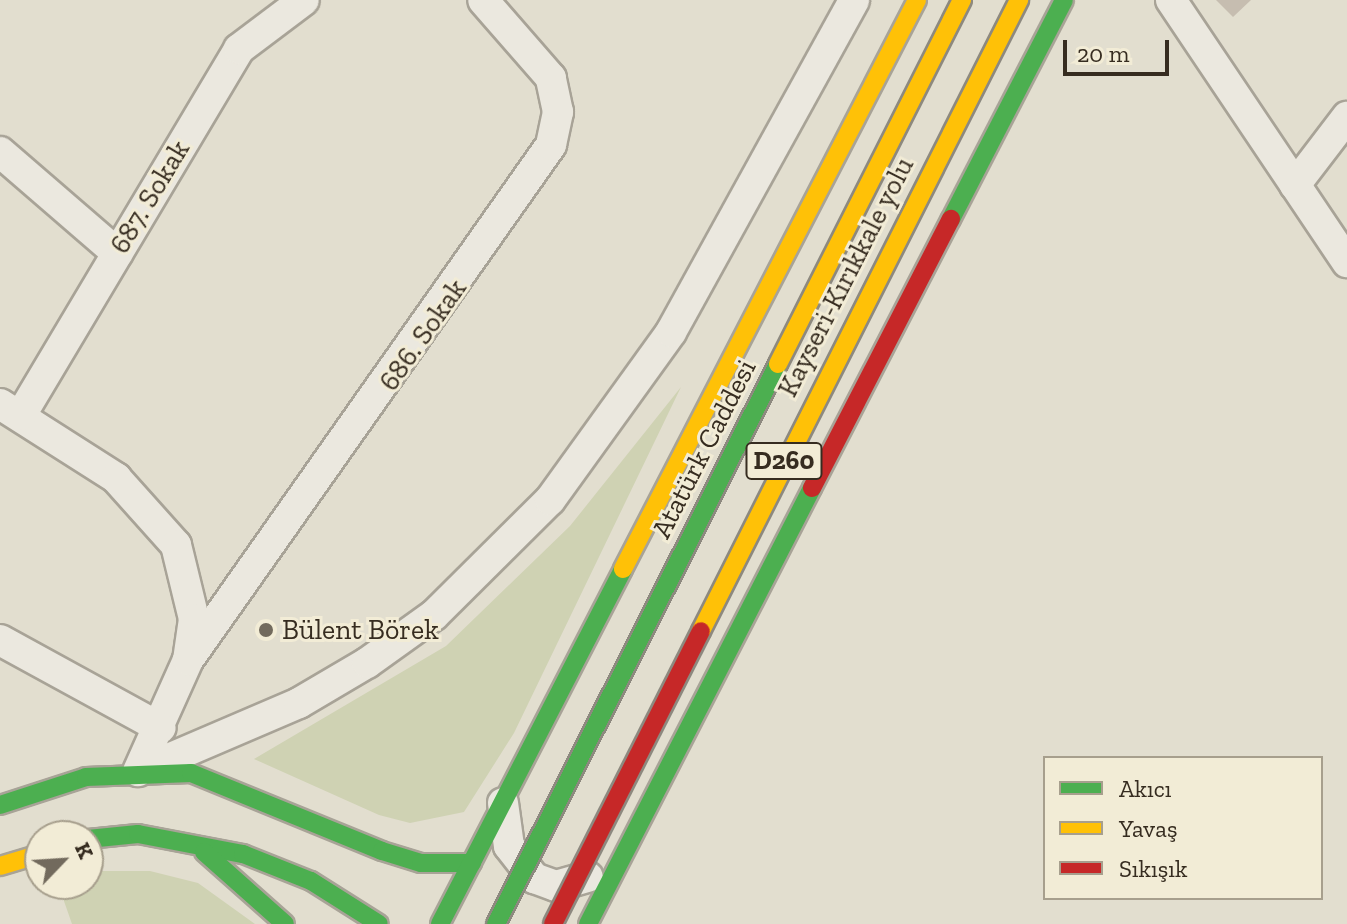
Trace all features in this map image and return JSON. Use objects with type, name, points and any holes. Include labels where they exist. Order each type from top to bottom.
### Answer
[{"type":"main road","points":[[440,924],[622,561],[917,0]]},
{"type":"main road","name":"Atatürk Caddesi","points":[[496,924],[962,0]]},
{"type":"main road","name":"Kayseri-Kırıkkale yolu","points":[[553,924],[1019,0]]},
{"type":"main road","points":[[588,924],[1064,0]]},
{"type":"main road","points":[[0,805],[86,777],[138,771],[191,773],[232,785],[421,863],[472,863]]},
{"type":"main road","points":[[104,839],[174,840],[279,866],[379,924]]},
{"type":"main road","points":[[174,840],[201,849],[285,924]]},
{"type":"main road","points":[[0,866],[24,859]]},
{"type":"street","name":"687. Sokak","points":[[10,410],[117,253],[239,49],[304,0]]},
{"type":"street","name":"686. Sokak","points":[[188,660],[551,145],[558,112],[551,78],[483,0]]},
{"type":"street","points":[[138,771],[286,709],[367,663],[434,615],[541,510],[671,332],[854,0]]},
{"type":"street","points":[[1171,0],[1347,262]]},
{"type":"street","points":[[1295,185],[1347,117]]},
{"type":"street","points":[[0,152],[117,253]]},
{"type":"street","points":[[10,410],[116,478],[176,545],[194,619],[188,660],[161,728],[138,771]]},
{"type":"street","points":[[0,640],[161,728]]},
{"type":"street","points":[[503,803],[509,846],[545,884],[581,880],[621,856]]},
{"type":"street","points":[[472,863],[536,893],[562,924]]},
{"type":"green space","points":[[681,387],[514,733],[464,812],[410,823],[379,815],[254,759],[446,646],[570,526]]},
{"type":"green space","points":[[104,871],[150,871],[198,883],[255,924],[72,924],[64,900],[104,900]]},
{"type":"building","points":[[1216,0],[1251,0],[1233,17]]},
{"type":"traffic: fast","points":[[951,219],[1064,0]]},
{"type":"traffic: fast","points":[[496,924],[778,364]]},
{"type":"traffic: fast","points":[[588,924],[812,488]]},
{"type":"traffic: fast","points":[[440,924],[623,569]]},
{"type":"traffic: fast","points":[[0,805],[86,777],[191,773],[382,851],[421,863],[472,863]]},
{"type":"traffic: fast","points":[[104,837],[138,834],[243,854],[311,881],[379,924]]},
{"type":"traffic: fast","points":[[204,852],[285,924]]},
{"type":"traffic: slow","points":[[623,569],[917,0]]},
{"type":"traffic: slow","points":[[778,364],[962,0]]},
{"type":"traffic: slow","points":[[701,631],[1019,0]]},
{"type":"traffic: slow","points":[[0,866],[24,859]]},
{"type":"traffic: jam","points":[[812,488],[951,219]]},
{"type":"traffic: jam","points":[[553,924],[701,631]]},
{"type":"place","name":"Bülent Börek","points":[[266,630]]}]
